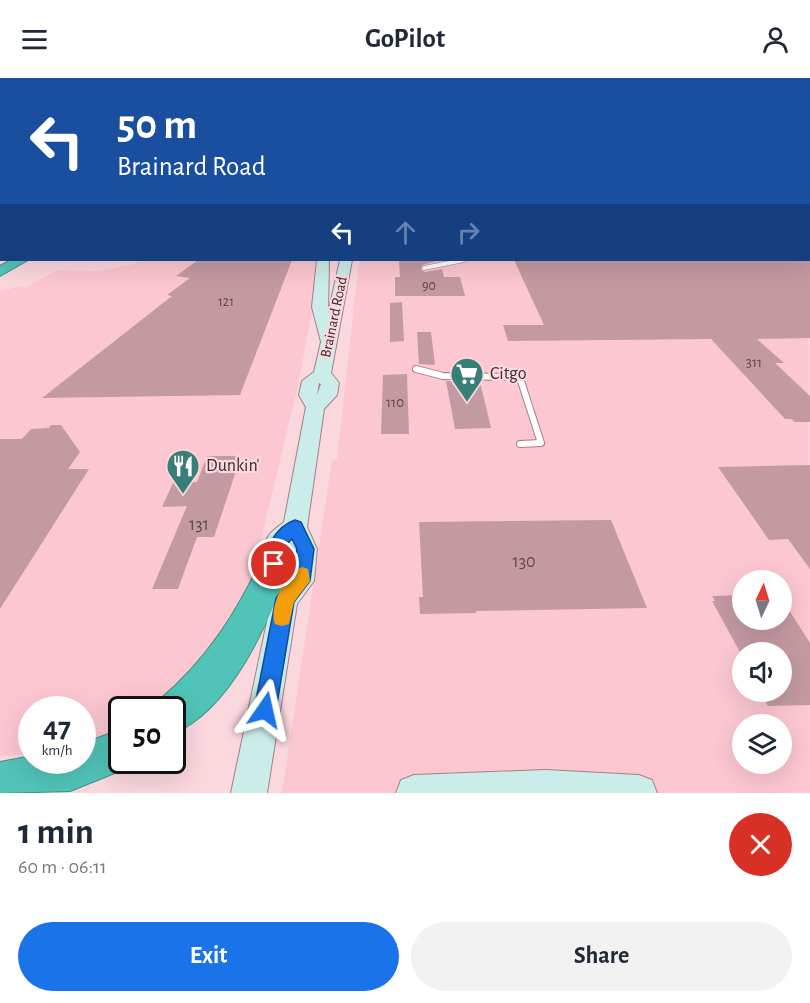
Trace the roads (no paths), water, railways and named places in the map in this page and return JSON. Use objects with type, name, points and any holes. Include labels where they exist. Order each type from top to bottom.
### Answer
[{"type":"highway","points":[[0,269],[17,261]]},
{"type":"highway","points":[[186,703],[202,689],[229,654],[255,612],[274,564]]},
{"type":"highway","points":[[0,783],[70,770],[108,755]]},
{"type":"main road","points":[[323,261],[319,307],[328,344]]},
{"type":"main road","name":"Brainard Road","points":[[249,793],[285,598],[301,581],[305,549],[295,527],[315,407],[328,394],[330,383],[322,374],[346,261]]},
{"type":"main road","name":"Brainard Road","points":[[274,564],[279,542],[295,527]]},
{"type":"main road","points":[[274,564],[273,579],[285,598]]},
{"type":"main road","points":[[414,793],[527,788],[639,793]]},
{"type":"lane","points":[[424,268],[459,261]]},
{"type":"lane","points":[[416,369],[443,376],[510,376],[521,381],[541,443],[520,444]]},
{"type":"place","name":"Citgo","points":[[467,403]]},
{"type":"place","name":"Dunkin'","points":[[183,495]]}]
